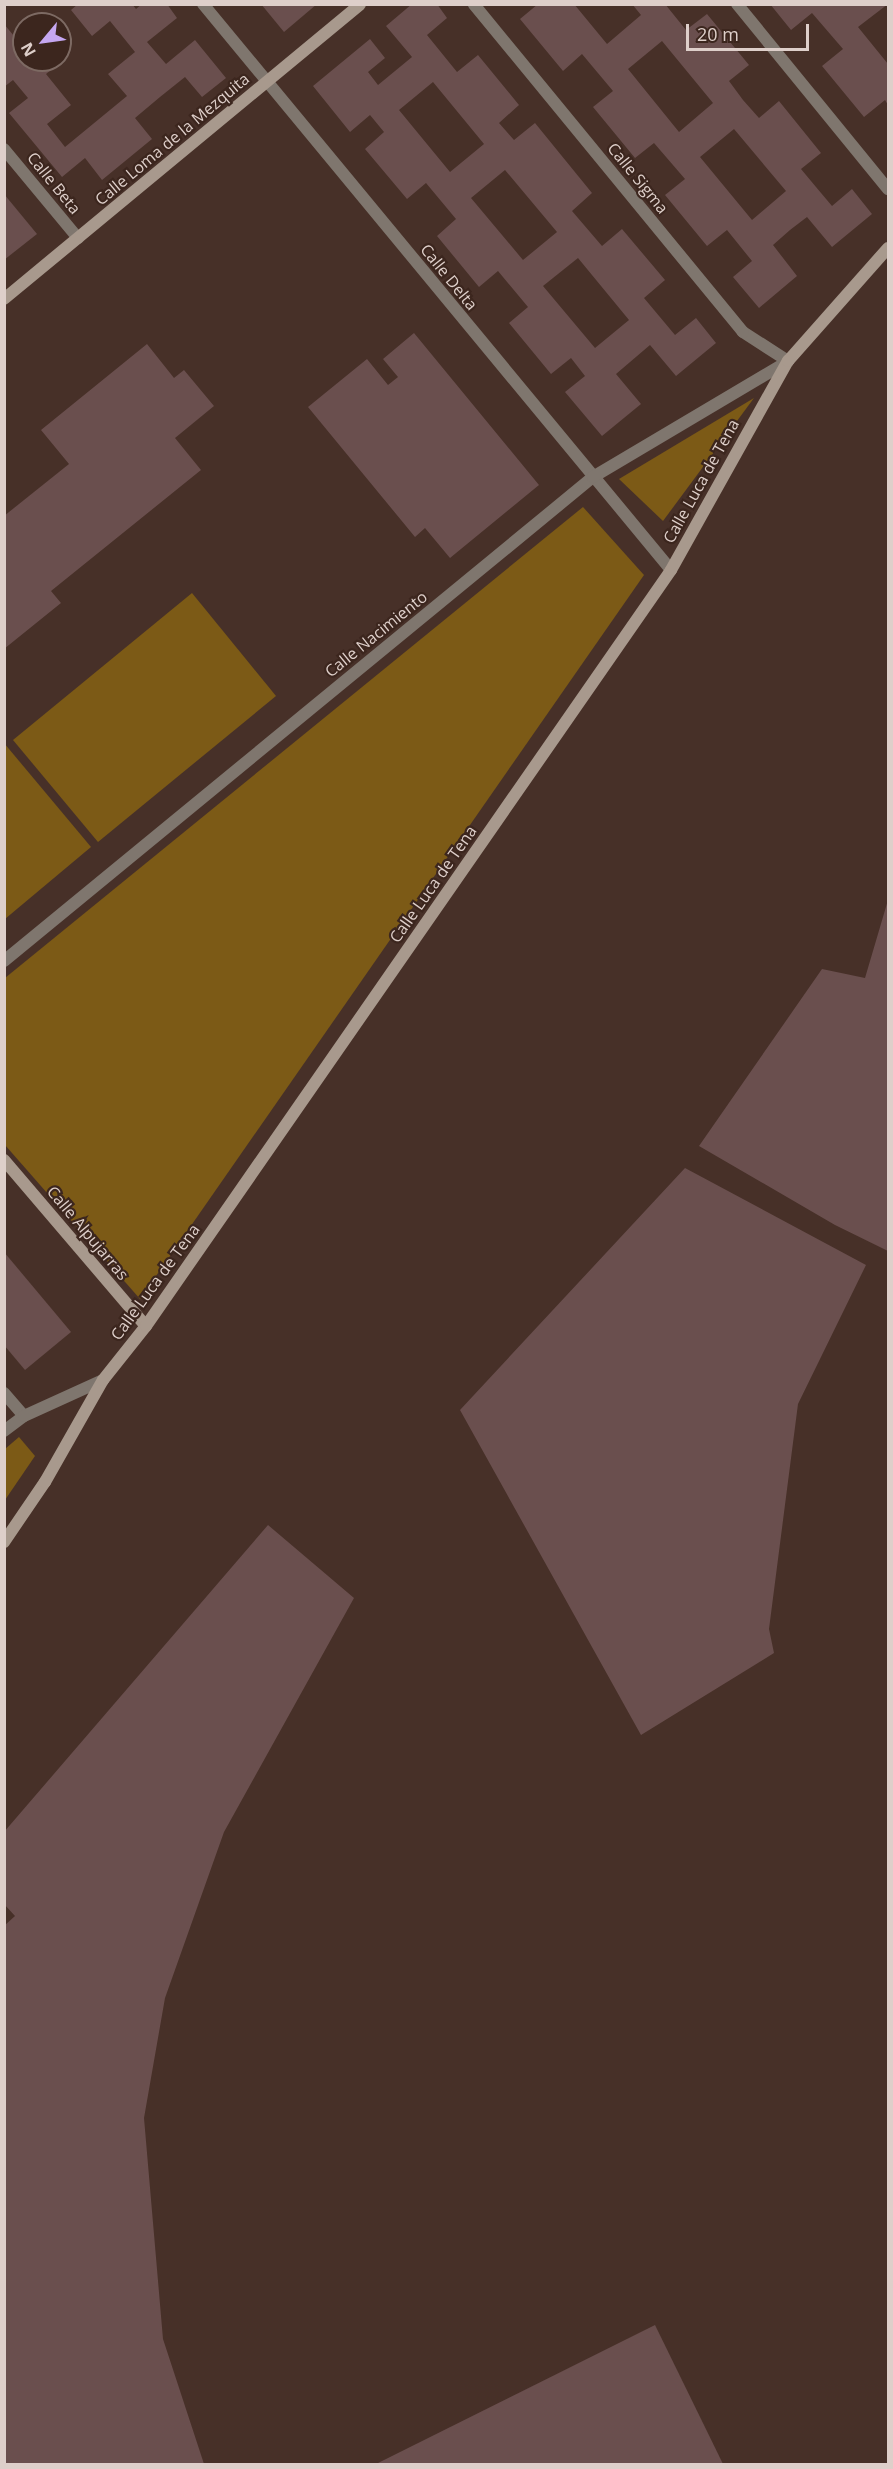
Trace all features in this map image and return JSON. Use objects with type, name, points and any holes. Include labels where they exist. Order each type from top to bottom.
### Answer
[{"type":"street","name":"Calle Delta","points":[[203,4],[671,570]]},
{"type":"street","name":"Calle Loma de la Mezquita","points":[[4,299],[360,4]]},
{"type":"street","name":"Calle Sigma","points":[[474,4],[743,333],[788,360]]},
{"type":"street","points":[[737,4],[888,189]]},
{"type":"street","name":"Calle Beta","points":[[4,149],[78,238]]},
{"type":"street","name":"Calle Luca de Tena","points":[[4,1542],[45,1482],[103,1380],[146,1326],[671,570],[788,360],[888,248]]},
{"type":"street","name":"Calle Nacimiento","points":[[4,961],[593,477],[788,360]]},
{"type":"street","name":"Calle Alpujarras","points":[[4,1160],[146,1326]]},
{"type":"street","points":[[4,1431],[24,1416],[103,1380]]},
{"type":"street","points":[[4,1393],[24,1416]]},
{"type":"shaded area","points":[[754,398],[663,521],[619,479]]},
{"type":"shaded area","points":[[583,507],[644,575],[140,1299],[5,1145],[5,978]]},
{"type":"shaded area","points":[[192,593],[276,696],[98,842],[13,740]]},
{"type":"shaded area","points":[[4,743],[91,847],[5,919],[4,919]]},
{"type":"shaded area","points":[[19,1437],[35,1456],[5,1500],[5,1449]]},
{"type":"building","points":[[78,4],[132,4],[136,9],[142,4],[167,4],[177,18],[147,42],[166,64],[195,40],[226,78],[202,97],[185,77],[160,97],[135,118],[152,139],[102,180],[85,158],[62,177],[9,113],[28,98],[13,80],[4,87],[4,24],[12,34],[12,72],[48,72],[46,74],[71,105],[47,124],[65,147],[127,96],[108,74],[135,52],[110,21],[92,36],[71,10]]},
{"type":"building","points":[[261,4],[317,4],[284,32]]},
{"type":"building","points":[[412,4],[437,4],[447,18],[427,35],[457,72],[478,55],[519,105],[499,123],[514,140],[535,123],[592,193],[572,211],[602,246],[622,229],[665,280],[644,298],[675,335],[696,318],[716,343],[676,376],[650,345],[616,374],[641,404],[602,436],[565,392],[585,376],[571,358],[551,374],[509,323],[528,307],[498,271],[479,287],[437,236],[456,219],[426,183],[407,199],[365,149],[384,132],[370,115],[350,132],[313,86],[370,39],[385,58],[368,72],[378,85],[412,57],[386,26]],"holes":[[[433,82],[484,144],[450,172],[399,110]],[[505,170],[557,232],[523,260],[471,198]],[[578,258],[629,320],[595,348],[543,286]]]},
{"type":"building","points":[[538,4],[574,4],[607,44],[641,15],[632,4],[665,4],[686,30],[707,14],[749,65],[729,81],[743,100],[759,118],[779,101],[821,153],[801,169],[832,206],[852,189],[872,214],[832,247],[807,217],[790,230],[773,245],[797,276],[759,308],[733,277],[752,261],[727,230],[707,246],[665,195],[685,179],[654,143],[635,158],[593,107],[613,91],[582,54],[563,71],[520,19]],"holes":[[[662,41],[713,103],[679,132],[628,69]],[[734,129],[786,191],[752,220],[700,157]]]},
{"type":"building","points":[[770,4],[888,4],[858,27],[888,64],[888,105],[885,100],[864,117],[822,66],[843,49],[812,13],[791,30]]},
{"type":"building","points":[[4,194],[37,234],[4,260]]},
{"type":"building","points":[[414,333],[539,485],[450,558],[425,528],[415,537],[308,407],[367,359],[388,385],[398,377],[383,359]]},
{"type":"building","points":[[147,344],[174,378],[184,370],[214,406],[175,438],[201,470],[51,591],[61,603],[4,649],[4,516],[69,464],[41,430]]},
{"type":"building","points":[[888,900],[888,1251],[835,1225],[699,1146],[822,969],[865,978]]},
{"type":"building","points":[[685,1168],[866,1265],[798,1404],[769,1629],[774,1653],[641,1735],[460,1410]]},
{"type":"building","points":[[4,1252],[71,1332],[25,1370],[4,1345]]},
{"type":"building","points":[[268,1525],[354,1598],[224,1832],[165,1998],[144,2118],[163,2339],[204,2464],[4,2464],[4,1926],[15,1916],[4,1904],[4,1832]]},
{"type":"building","points":[[655,2325],[723,2464],[376,2464]]}]
